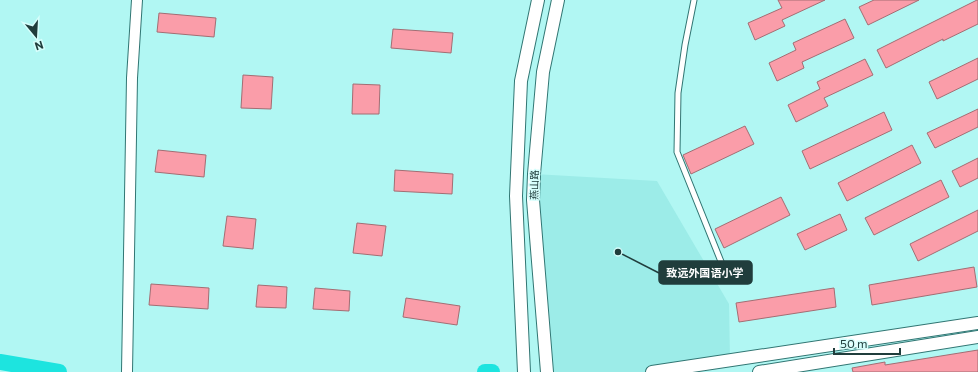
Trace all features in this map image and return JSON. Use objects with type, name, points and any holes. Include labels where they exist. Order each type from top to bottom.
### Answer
[{"type":"street","points":[[127,372],[132,78],[137,0]]},
{"type":"street","name":"燕山路","points":[[524,372],[516,196],[521,81],[538,0]]},
{"type":"street","name":"燕山路","points":[[547,372],[533,200],[543,72],[558,0]]},
{"type":"street","points":[[652,372],[978,323]]},
{"type":"street","points":[[759,372],[978,337]]},
{"type":"lane","points":[[694,0],[685,45],[678,93],[677,152],[726,274]]},
{"type":"shaded area","points":[[534,174],[657,181],[729,304],[730,360],[652,372],[547,372]]},
{"type":"building","points":[[778,0],[825,0],[782,20],[785,26],[755,40],[748,23],[782,8]]},
{"type":"building","points":[[874,0],[919,0],[868,25],[859,7]]},
{"type":"building","points":[[977,0],[978,24],[943,41],[943,39],[886,68],[877,50]]},
{"type":"building","points":[[159,13],[216,18],[214,37],[157,32]]},
{"type":"building","points":[[845,19],[854,38],[802,62],[804,68],[777,81],[769,63],[796,50],[793,43]]},
{"type":"building","points":[[393,29],[453,33],[451,53],[391,48]]},
{"type":"building","points":[[978,58],[978,79],[937,99],[929,82]]},
{"type":"building","points":[[865,59],[873,75],[824,98],[828,106],[796,122],[788,105],[820,89],[817,82]]},
{"type":"building","points":[[243,75],[273,77],[271,109],[241,108]]},
{"type":"building","points":[[353,84],[380,85],[379,114],[352,114]]},
{"type":"building","points":[[978,109],[978,127],[935,148],[927,133]]},
{"type":"building","points":[[884,112],[892,130],[810,169],[802,151]]},
{"type":"building","points":[[745,126],[754,144],[691,174],[683,155]]},
{"type":"building","points":[[912,145],[921,163],[847,201],[838,183]]},
{"type":"building","points":[[158,150],[206,155],[204,177],[155,172]]},
{"type":"building","points":[[978,158],[978,178],[960,187],[952,171]]},
{"type":"building","points":[[395,170],[453,174],[452,194],[394,191]]},
{"type":"building","points":[[941,180],[949,197],[874,235],[865,218]]},
{"type":"building","points":[[781,197],[790,215],[724,248],[715,229]]},
{"type":"building","points":[[978,210],[978,231],[918,261],[910,244]]},
{"type":"building","points":[[840,214],[847,230],[805,250],[797,234]]},
{"type":"building","points":[[227,216],[256,219],[253,249],[223,246]]},
{"type":"building","points":[[357,223],[386,226],[382,256],[353,253]]},
{"type":"building","points":[[974,267],[977,287],[872,305],[869,285]]},
{"type":"building","points":[[151,284],[209,288],[208,309],[149,305]]},
{"type":"building","points":[[258,285],[287,287],[286,308],[256,307]]},
{"type":"building","points":[[315,288],[350,291],[349,311],[313,309]]},
{"type":"building","points":[[834,288],[836,307],[739,322],[736,303]]},
{"type":"building","points":[[406,298],[460,306],[457,325],[403,317]]},
{"type":"building","points":[[978,350],[978,372],[853,372],[852,368],[885,362],[885,365]]},
{"type":"waterway","points":[[0,362],[59,372]]},
{"type":"waterway","points":[[485,372],[492,372]]},
{"type":"place","name":"致远外国语小学","points":[[618,252]]}]
